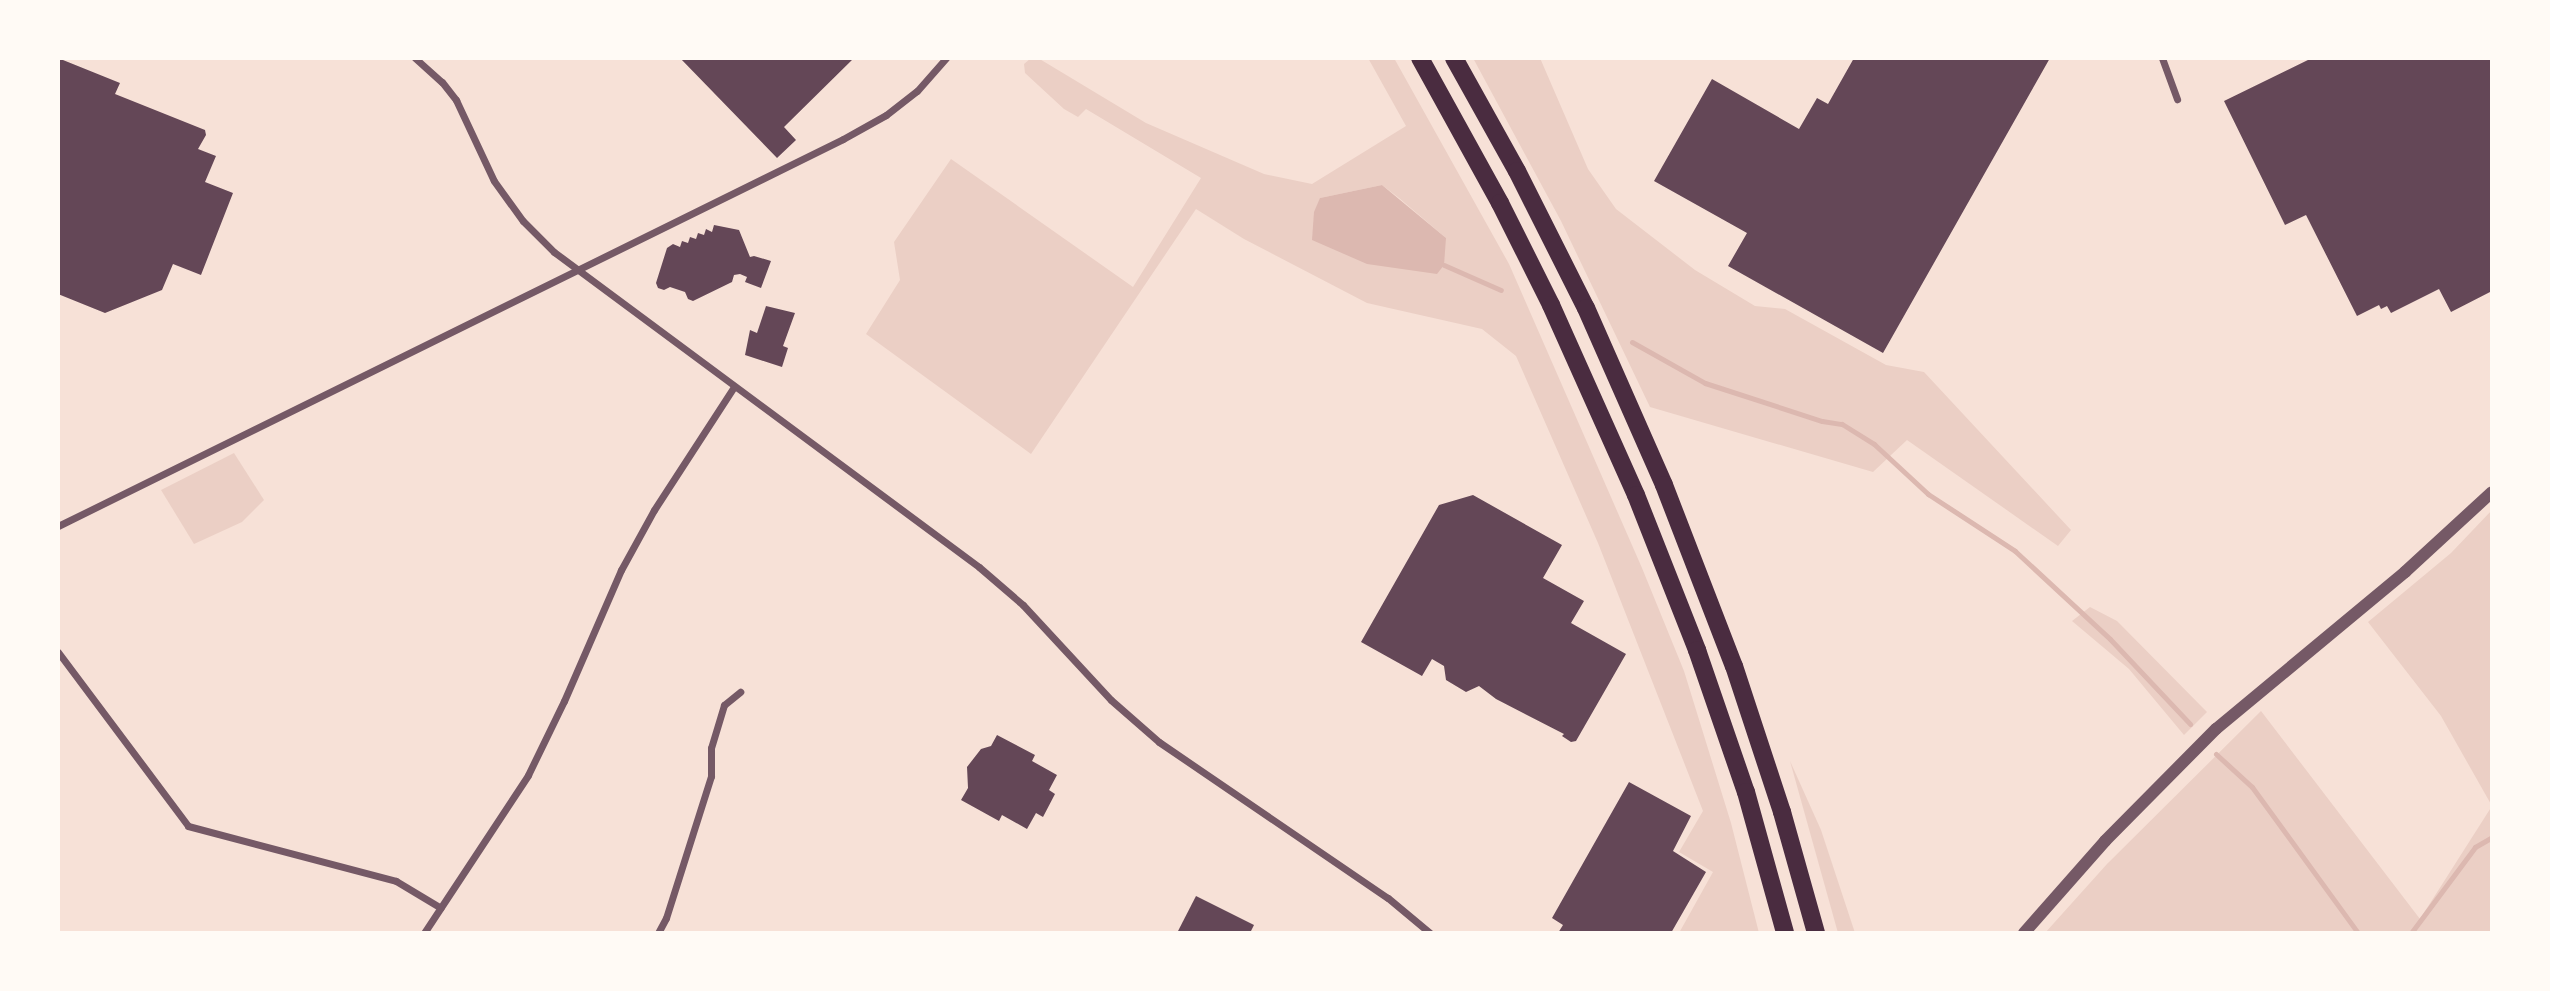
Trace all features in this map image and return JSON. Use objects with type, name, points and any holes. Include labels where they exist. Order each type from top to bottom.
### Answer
[{"type":"highway","points":[[1420,58],[1540,282],[1636,495],[1697,650],[1741,779],[1785,933]]},
{"type":"highway","points":[[1454,58],[1517,171],[1586,308],[1664,485],[1738,678],[1782,812],[1816,933]]},
{"type":"street","points":[[415,58],[442,82],[456,100],[494,181],[523,221],[576,271],[979,567],[1023,605],[1111,700],[1159,742],[1230,794],[1388,898],[1430,933]]},
{"type":"street","points":[[58,526],[844,139],[886,115],[917,91],[946,58]]},
{"type":"street","points":[[2162,58],[2177,99]]},
{"type":"street","points":[[427,932],[528,775],[564,701],[621,570],[654,510],[734,387]]},
{"type":"street","points":[[2024,933],[2105,841],[2216,729],[2411,567],[2492,492]]},
{"type":"street","points":[[58,652],[188,826],[396,881],[441,908]]},
{"type":"street","points":[[658,933],[666,918],[711,776],[710,748],[724,705],[740,692]]},
{"type":"shaded area","points":[[1031,58],[1038,58],[1146,123],[1264,174],[1312,184],[1406,126],[1368,58],[1394,58],[1509,264],[1642,568],[1684,671],[1731,823],[1759,933],[1679,933],[1713,872],[1679,852],[1703,811],[1598,543],[1516,356],[1482,329],[1367,303],[1244,239],[1196,209],[1031,454],[866,334],[900,280],[894,242],[951,159],[1133,287],[1201,178],[1086,109],[1078,117],[1064,109],[1025,73],[1024,64]],"holes":[[[1382,185],[1446,238],[1320,198]]]},
{"type":"shaded area","points":[[1473,58],[1540,58],[1588,169],[1616,209],[1695,270],[1755,306],[1785,309],[1886,365],[1924,372],[2071,530],[2058,546],[1907,440],[1873,472],[1650,407],[1561,221]]},
{"type":"shaded area","points":[[1382,185],[1446,238],[1444,265],[1437,274],[1367,264],[1312,240],[1314,212],[1320,198]]},
{"type":"shaded area","points":[[234,453],[264,500],[242,522],[194,544],[161,490]]},
{"type":"shaded area","points":[[2492,510],[2492,806],[2441,716],[2368,622],[2451,553]]},
{"type":"shaded area","points":[[2090,607],[2117,621],[2207,712],[2184,735],[2129,669],[2072,621]]},
{"type":"shaded area","points":[[2261,711],[2420,919],[2492,806],[2492,933],[2045,933],[2107,864]]},
{"type":"shaded area","points":[[1790,761],[1821,830],[1855,933],[1838,933]]},
{"type":"building","points":[[58,58],[120,83],[115,94],[205,130],[206,135],[198,149],[216,156],[205,182],[233,193],[201,275],[173,264],[162,290],[105,313],[58,294]]},
{"type":"building","points":[[680,58],[853,59],[784,127],[796,140],[777,158]]},
{"type":"building","points":[[1854,58],[2050,58],[1883,353],[1728,266],[1747,233],[1654,181],[1712,79],[1799,129],[1817,98],[1828,104]]},
{"type":"building","points":[[2312,58],[2492,58],[2492,291],[2451,312],[2439,289],[2391,313],[2387,306],[2381,309],[2379,305],[2357,316],[2306,215],[2285,225],[2224,101]]},
{"type":"building","points":[[714,225],[739,230],[750,257],[771,261],[761,288],[745,282],[747,277],[740,274],[734,275],[732,282],[693,301],[688,299],[685,292],[670,287],[664,290],[658,288],[656,283],[667,248],[673,244],[680,247],[682,241],[688,243],[690,237],[696,239],[698,233],[704,235],[706,229],[712,232]]},
{"type":"building","points":[[766,306],[795,313],[783,346],[788,348],[782,367],[745,355],[750,330],[757,333]]},
{"type":"building","points":[[1473,495],[1562,545],[1543,578],[1584,601],[1571,623],[1626,654],[1576,741],[1571,742],[1562,736],[1564,734],[1496,699],[1479,686],[1466,692],[1446,680],[1444,666],[1432,659],[1422,676],[1361,642],[1439,505]]},
{"type":"building","points":[[997,735],[1035,755],[1032,761],[1057,775],[1049,790],[1055,794],[1043,817],[1036,813],[1027,829],[1002,815],[999,821],[961,800],[968,788],[967,767],[981,749],[991,746]]},
{"type":"building","points":[[1629,782],[1691,816],[1673,851],[1706,872],[1671,933],[1558,933],[1563,925],[1552,918]]},
{"type":"building","points":[[1196,896],[1254,925],[1250,933],[1177,933]]},
{"type":"waterway","points":[[1444,265],[1501,290]]},
{"type":"waterway","points":[[1632,342],[1705,383],[1822,421],[1842,424],[1874,444],[1928,494],[2015,551],[2110,639],[2190,724]]},
{"type":"waterway","points":[[2216,754],[2252,787],[2358,933]]},
{"type":"waterway","points":[[2411,933],[2475,847],[2492,837]]}]
